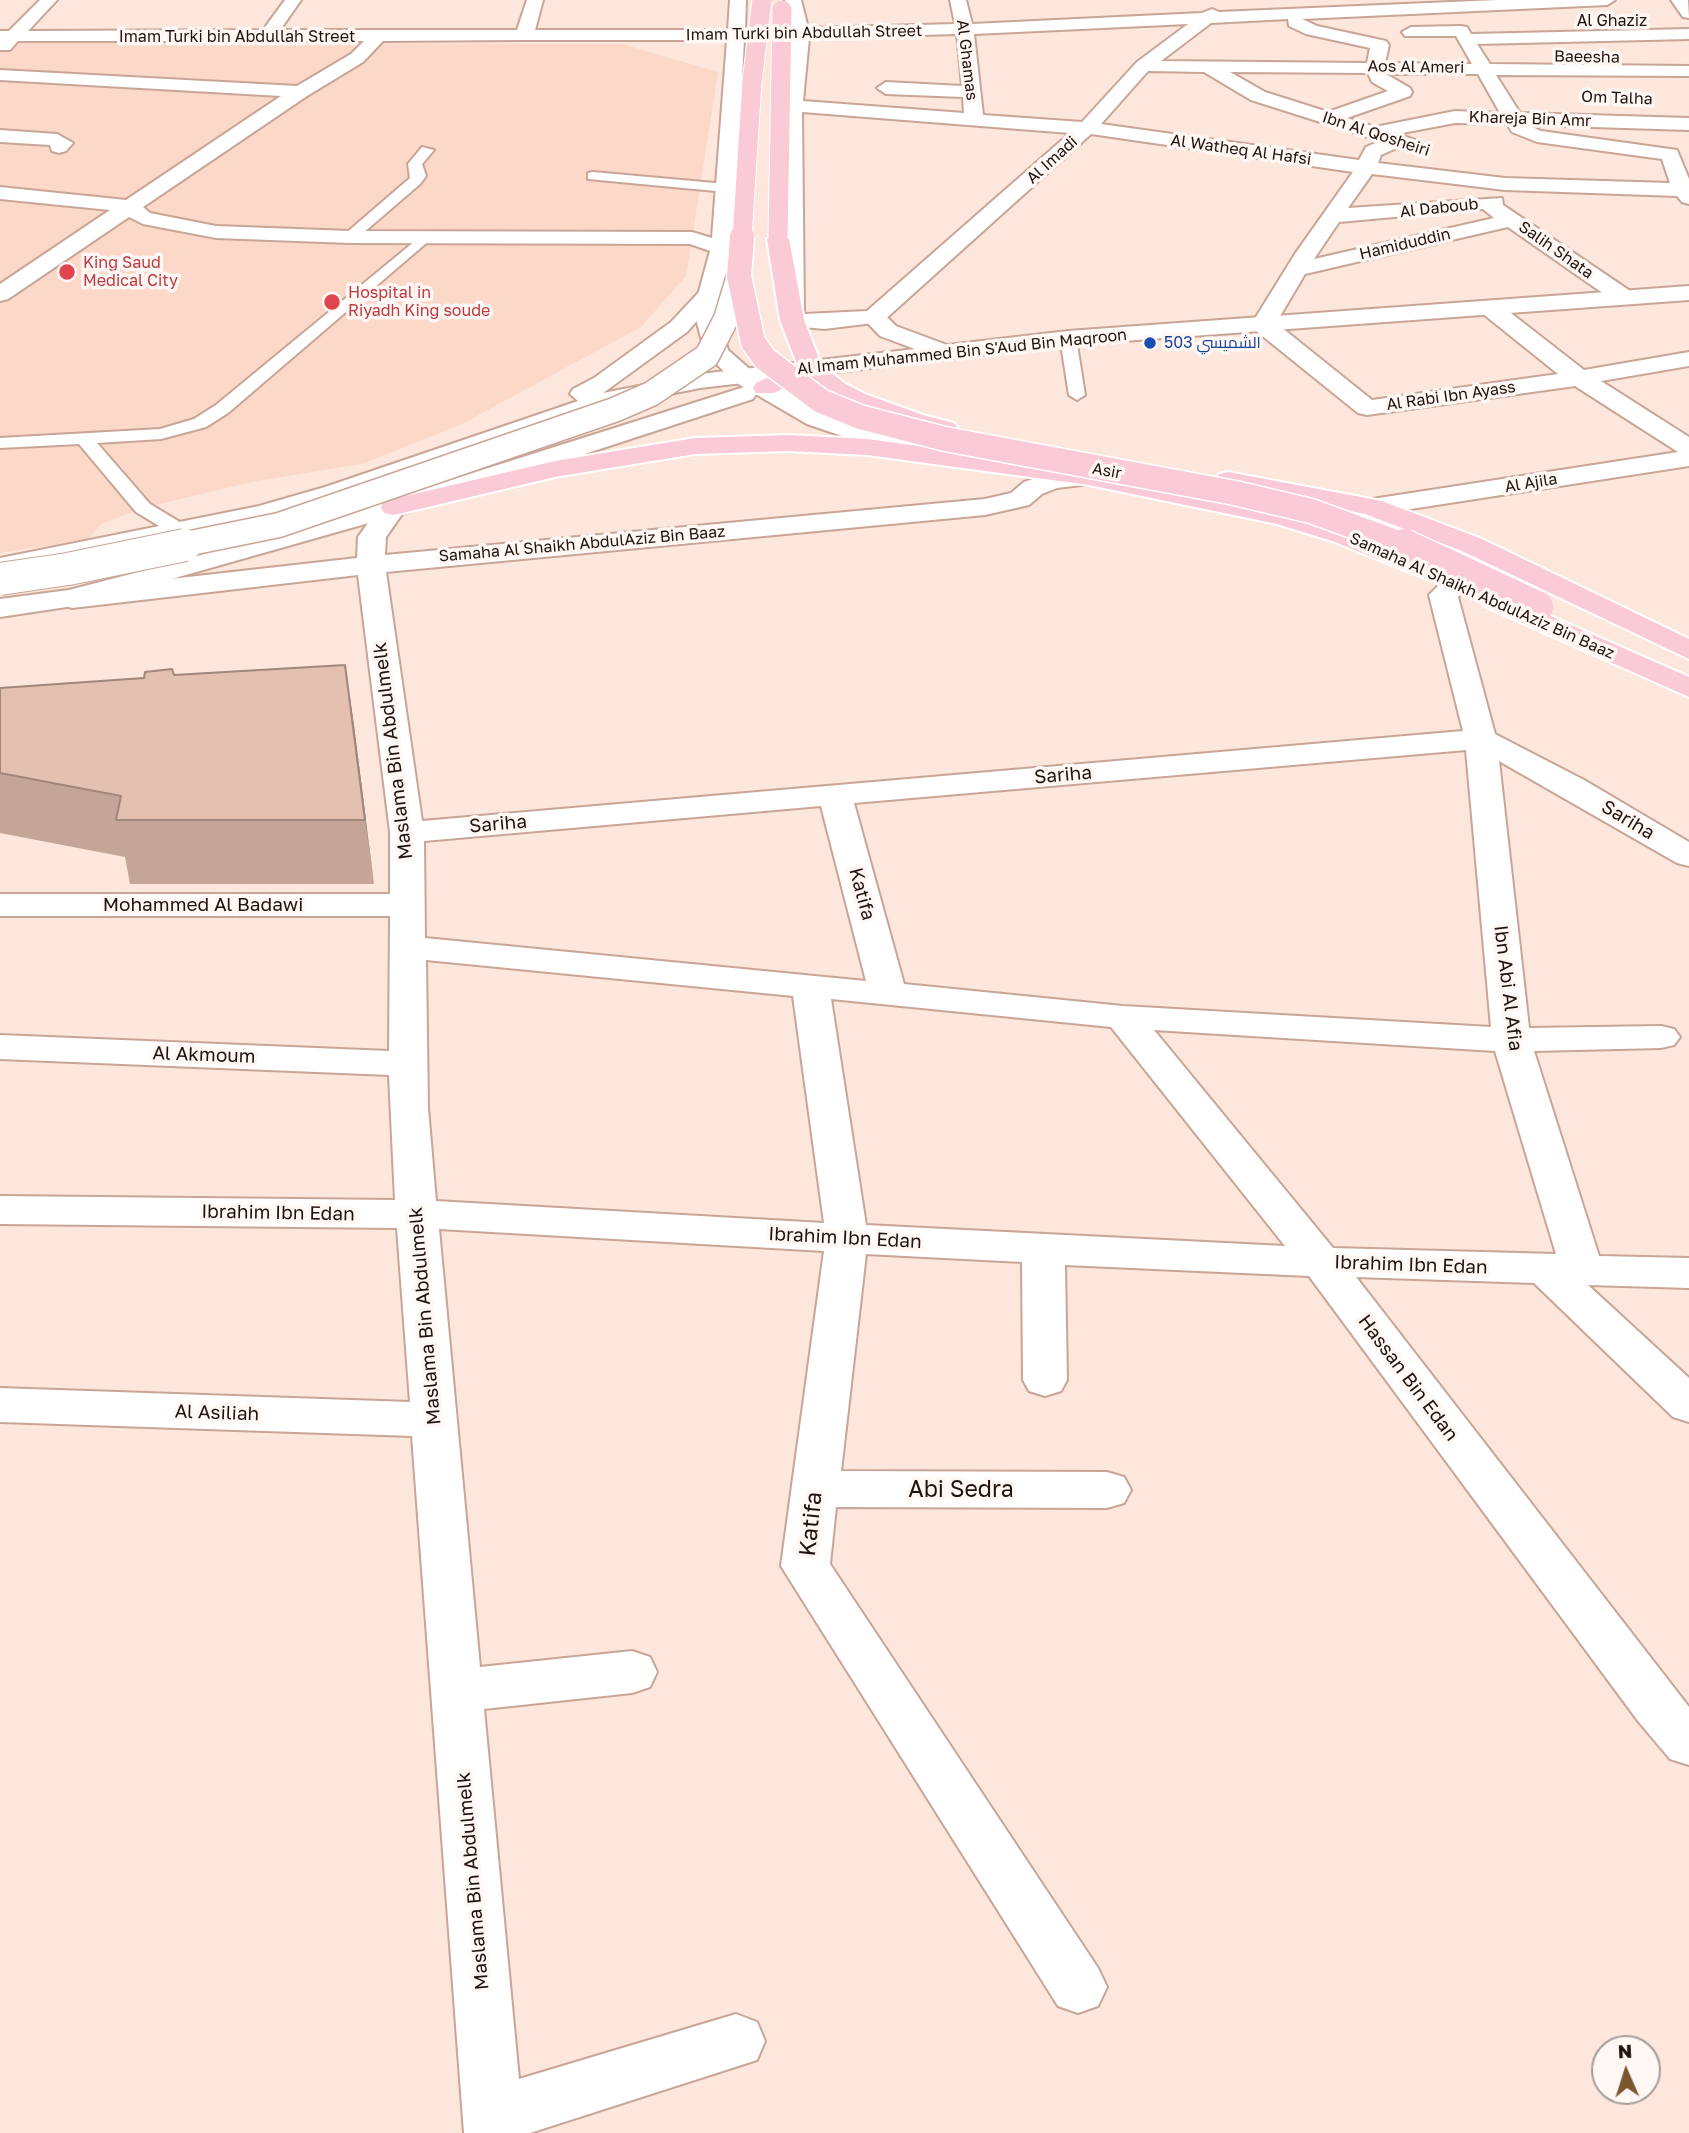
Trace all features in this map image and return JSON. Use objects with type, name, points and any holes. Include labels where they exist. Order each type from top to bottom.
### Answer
[{"type":"main road","name":"Asir","points":[[762,0],[752,82],[739,276],[753,342],[765,359],[792,382],[834,406],[860,417],[945,439],[1235,493],[1311,511],[1400,542],[1537,607],[1678,683]]},
{"type":"main road","points":[[789,2],[778,239],[792,320],[810,367],[835,388],[915,421],[992,439],[1372,507],[1472,545],[1689,650]]},
{"type":"main road","name":"Samaha Al Shaikh AbdulAziz Bin Baaz","points":[[394,507],[555,469],[695,446],[788,443],[878,448],[967,458],[1089,477],[1282,517],[1342,535],[1457,583],[1678,683]]},
{"type":"street","points":[[0,51],[7,36],[49,0]]},
{"type":"street","points":[[267,37],[293,0]]},
{"type":"street","points":[[524,37],[535,0]]},
{"type":"street","points":[[738,0],[722,248],[709,295],[711,335],[718,353],[754,382],[807,414],[854,432],[967,458]]},
{"type":"street","name":"Al Ghamas","points":[[958,0],[965,29],[974,120]]},
{"type":"street","name":"Al Imadi","points":[[874,317],[1087,128],[1143,66],[1207,18],[1226,0]]},
{"type":"street","name":"Imam Turki bin Abdullah Street","points":[[7,36],[734,35],[965,29],[1086,17],[1207,18],[1335,12],[1392,4],[1607,0]]},
{"type":"street","points":[[1679,0],[1689,13]]},
{"type":"street","points":[[789,2],[832,17],[926,29]]},
{"type":"street","points":[[789,2],[801,33],[801,82],[793,106],[792,320],[844,322],[874,317],[888,331],[908,340],[957,350]]},
{"type":"street","name":"Al Ghaziz","points":[[1546,3],[1555,21],[1689,22]]},
{"type":"street","points":[[1335,12],[1371,29],[1471,48],[1519,128],[1537,136],[1554,139],[1670,154],[1687,193]]},
{"type":"street","points":[[1281,14],[1312,30],[1380,45],[1471,48],[1689,34]]},
{"type":"street","points":[[1312,30],[1277,43],[1314,66]]},
{"type":"street","points":[[0,294],[300,92],[357,58],[377,37]]},
{"type":"street","points":[[1376,72],[1380,45]]},
{"type":"street","points":[[1168,47],[1196,46]]},
{"type":"street","name":"Baeesha","points":[[1471,48],[1647,58],[1643,54],[1689,53]]},
{"type":"street","name":"Aos Al Ameri","points":[[1143,66],[1314,66],[1376,72],[1471,48],[1565,80],[1689,71]]},
{"type":"street","name":"Ibn Al Qosheiri","points":[[1208,67],[1258,96],[1422,149]]},
{"type":"street","points":[[1668,71],[1689,90]]},
{"type":"street","points":[[1328,119],[1377,103],[1403,92],[1376,72],[1293,80],[1280,104],[1377,103],[1455,117]]},
{"type":"street","points":[[0,75],[300,92]]},
{"type":"street","points":[[863,87],[971,92]]},
{"type":"street","points":[[1651,99],[1658,123]]},
{"type":"street","name":"Al Watheq Al Hafsi","points":[[793,106],[1087,128],[1366,168],[1513,184],[1687,193]]},
{"type":"street","name":"Khareja Bin Amr","points":[[1373,133],[1455,117],[1689,124]]},
{"type":"street","points":[[0,136],[57,140],[62,143],[59,147]]},
{"type":"street","points":[[1518,153],[1554,139]]},
{"type":"street","points":[[1263,325],[1297,269],[1366,168],[1373,151],[1398,141]]},
{"type":"street","name":"Ibn Al Qosheiri","points":[[1446,156],[1488,165],[1549,186]]},
{"type":"street","name":"Al Daboub","points":[[1332,216],[1526,199],[1513,184]]},
{"type":"street","points":[[0,193],[128,206],[143,218],[216,232],[350,237],[692,238],[722,248]]},
{"type":"street","name":"Salih Shata","points":[[1486,204],[1625,298]]},
{"type":"street","name":"Hamiduddin","points":[[1297,269],[1513,220]]},
{"type":"street","points":[[0,579],[81,566],[279,525],[614,410],[651,394],[708,356],[726,318],[739,276]]},
{"type":"street","name":"Al Imam Muhammed Bin S'Aud Bin Maqroon","points":[[494,438],[633,393],[754,382],[810,367],[1068,338],[1689,293]]},
{"type":"street","points":[[0,565],[181,531],[334,493],[494,438],[603,383],[678,327],[709,295]]},
{"type":"street","points":[[1490,308],[1579,378],[1689,447]]},
{"type":"street","name":"Al Rabi Ibn Ayass","points":[[1263,325],[1367,408],[1579,378],[1689,359]]},
{"type":"street","name":"Samaha Al Shaikh AbdulAziz Bin Baaz","points":[[70,599],[394,507],[754,382]]},
{"type":"street","name":"Al Ajila","points":[[1372,507],[1689,458]]},
{"type":"street","name":"Samaha Al Shaikh AbdulAziz Bin Baaz","points":[[0,608],[371,564],[985,507],[1020,499],[1033,488],[1053,481],[1089,477]]},
{"type":"street","name":"Maslama Bin Abdulmelk","points":[[394,507],[372,537],[371,564],[407,832],[408,1064],[417,1214],[493,2124]]},
{"type":"street","name":"Ibn Abi Al Afia","points":[[1457,583],[1443,595],[1481,739],[1511,1040],[1563,1269],[1689,1405]]},
{"type":"street","name":"Sariha","points":[[407,832],[1481,739],[1572,787],[1689,856]]},
{"type":"street","name":"Katifa","points":[[835,795],[888,993]]},
{"type":"street","name":"Mohammed Al Badawi","points":[[0,905],[407,926],[810,986],[1123,1017],[1511,1040],[1661,1037]]},
{"type":"street","name":"Katifa","points":[[810,986],[847,1238],[805,1566],[1078,1987]]},
{"type":"street","name":"Hassan Bin Edan","points":[[1123,1017],[1321,1262],[1656,1706],[1689,1743]]},
{"type":"street","name":"Al Akmoum","points":[[0,1047],[408,1064]]},
{"type":"street","name":"Ibrahim Ibn Edan","points":[[0,1210],[417,1214],[1321,1262],[1689,1273]]},
{"type":"street","points":[[1043,1249],[1045,1380]]},
{"type":"street","name":"Al Asiliah","points":[[0,1405],[434,1420]]},
{"type":"street","name":"Abi Sedra","points":[[814,1489],[1107,1490]]},
{"type":"street","points":[[457,1691],[632,1672]]},
{"type":"street","points":[[493,2124],[736,2041]]},
{"type":"lane","points":[[350,237],[419,176],[415,163],[427,150]]},
{"type":"lane","points":[[593,176],[726,188]]},
{"type":"lane","points":[[0,443],[161,434],[200,423],[222,409],[426,236]]},
{"type":"lane","points":[[1068,338],[1077,395]]},
{"type":"lane","points":[[83,437],[143,508],[181,531]]},
{"type":"shaded area","name":"Hospital in Riyadh King soude","points":[[0,43],[622,44],[718,72],[686,276],[641,327],[460,425],[362,464],[256,481],[143,508],[101,524],[88,539],[0,553]]},
{"type":"building","points":[[345,665],[365,820],[116,820],[121,796],[0,773],[0,688],[144,678],[145,672],[172,669],[174,675]]},
{"type":"place","name":"King Saud Medical City","points":[[67,272]]},
{"type":"place","name":"Hospital in Riyadh King soude","points":[[332,302]]},
{"type":"place","name":"الشميسي 503","points":[[1150,343]]}]
